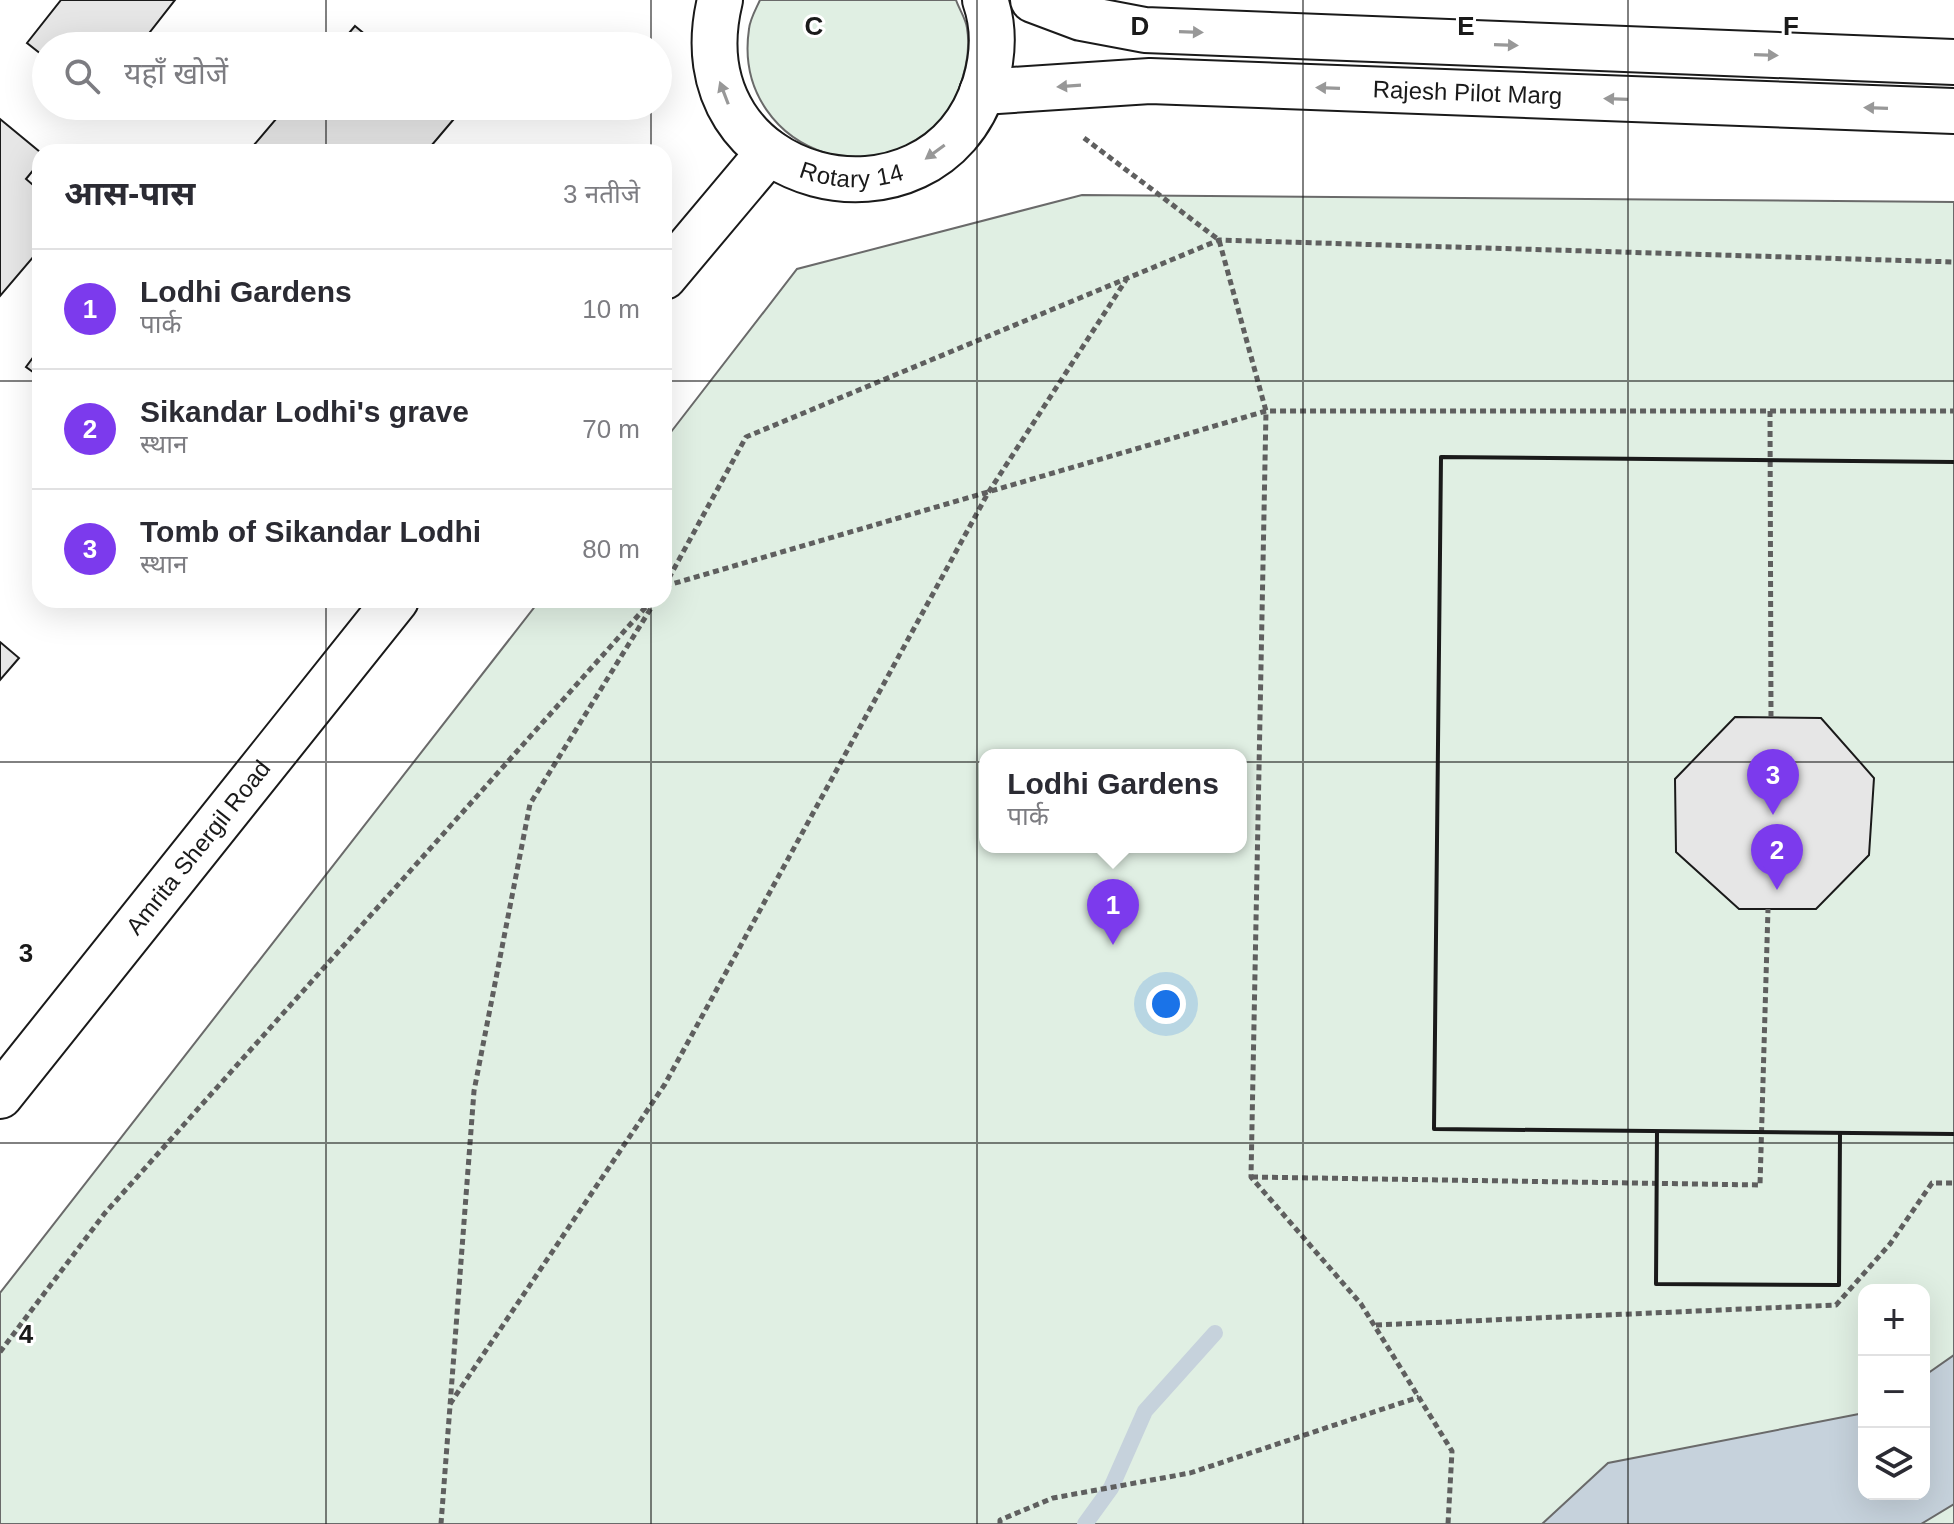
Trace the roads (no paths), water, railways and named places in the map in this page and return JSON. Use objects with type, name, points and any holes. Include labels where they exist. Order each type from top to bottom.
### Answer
[{"type":"main road","name":"Rotary 14","points":[[711,7],[715,62],[727,103],[752,138],[786,164],[826,178],[848,180],[890,175],[929,157],[961,129],[982,92],[992,49],[985,0]]},
{"type":"main road","name":"Rajesh Pilot Marg","points":[[1033,0],[1081,18],[1145,30],[1954,62]]},
{"type":"main road","name":"Rajesh Pilot Marg","points":[[982,92],[1150,81],[1954,111]]},
{"type":"main road","points":[[672,267],[769,152]]},
{"type":"main road","name":"Amrita Shergil Road","points":[[0,1096],[390,608]]},
{"type":"waterway","points":[[1085,1524],[1111,1488],[1145,1411],[1215,1333]]},
{"type":"place","name":"Tomb of Sikandar Lodhi","points":[[1773,815]]},
{"type":"place","name":"Sikandar Lodhi's grave","points":[[1777,890]]},
{"type":"place","name":"Lodhi Gardens","points":[[1113,945]]}]
